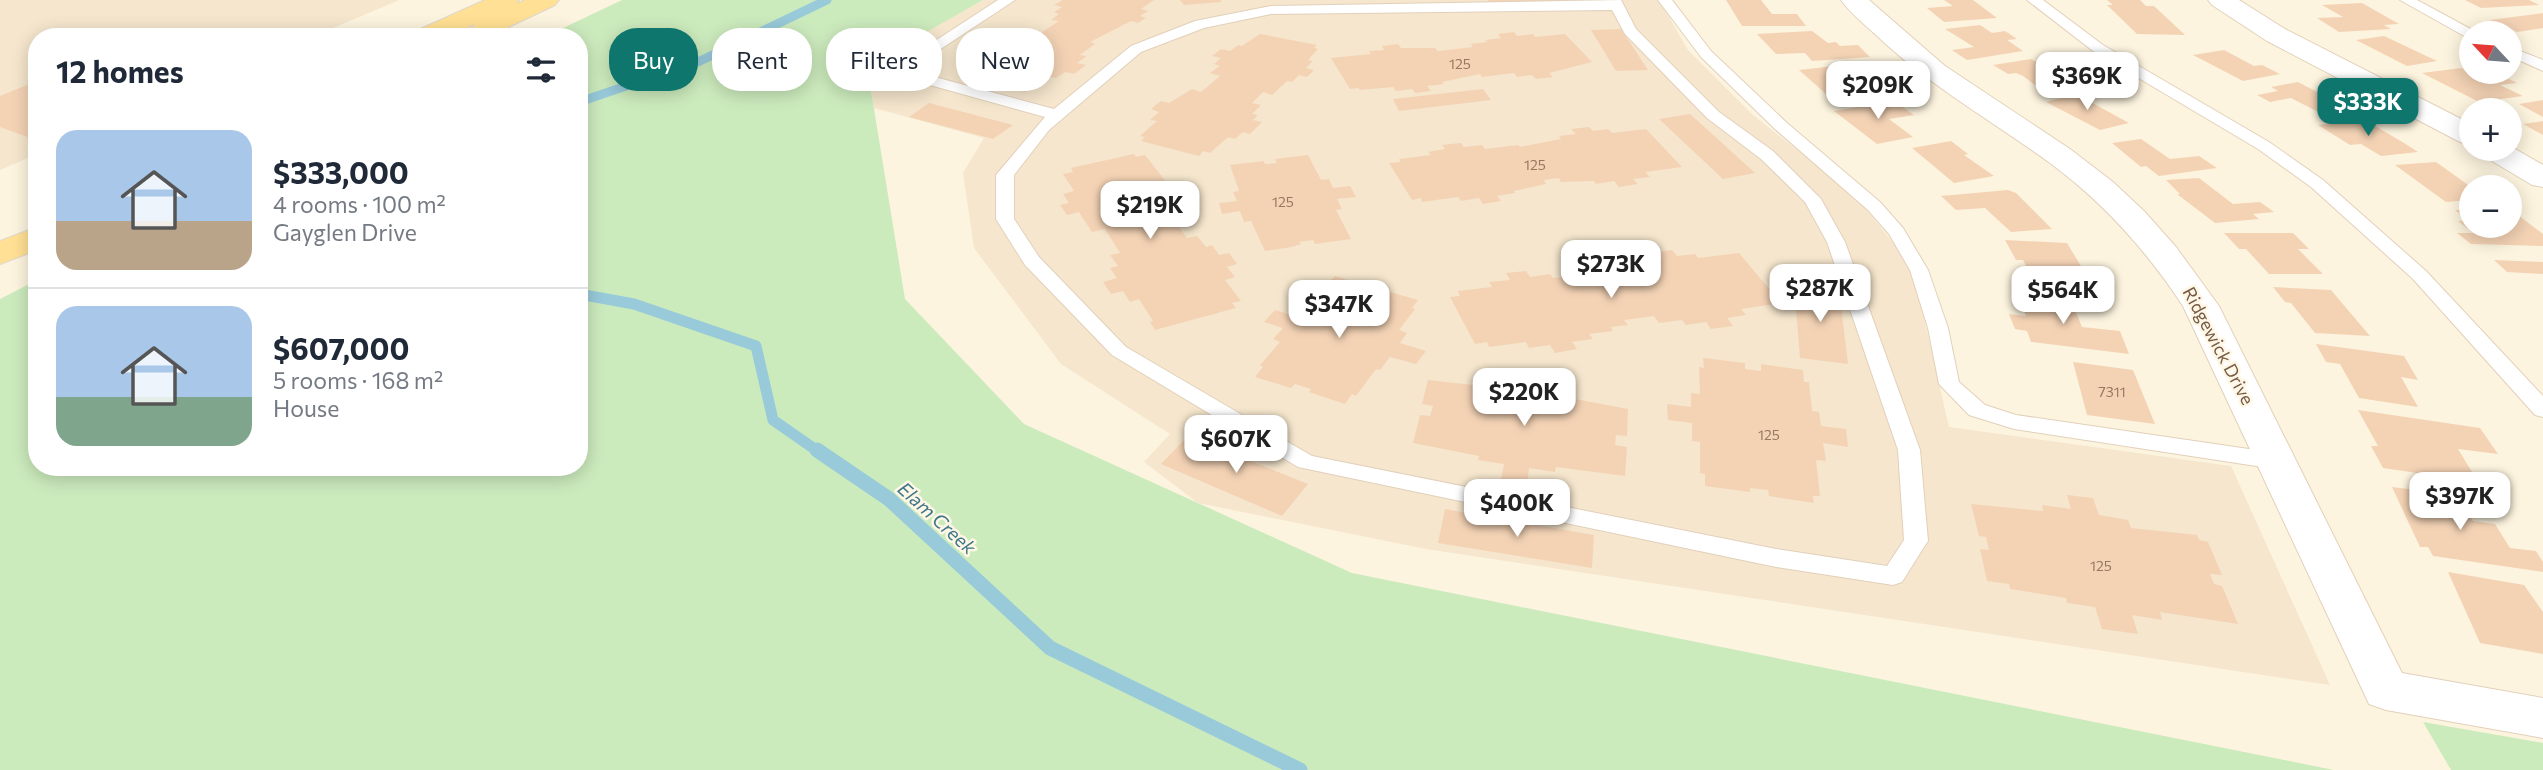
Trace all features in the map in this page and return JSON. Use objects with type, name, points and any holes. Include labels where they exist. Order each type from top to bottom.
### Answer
[{"type":"main road","points":[[445,28],[506,0]]},
{"type":"main road","points":[[486,28],[546,0]]},
{"type":"main road","points":[[0,229],[28,216]]},
{"type":"main road","points":[[0,254],[28,241]]},
{"type":"street","name":"Ridgewick Drive","points":[[1854,0],[1897,42],[1945,79],[2056,155],[2121,205],[2168,258],[2202,306],[2386,690],[2543,718]]},
{"type":"street","points":[[2221,0],[2276,35],[2459,129]]},
{"type":"street","points":[[2514,161],[2543,178]]},
{"type":"lane","points":[[1008,0],[919,56],[924,79],[1057,115]]},
{"type":"lane","points":[[1665,0],[1706,54],[1780,127],[1874,206],[1897,232],[1923,282],[1938,328],[1949,384],[1977,410],[2014,422],[2276,461]]},
{"type":"lane","points":[[2034,0],[2060,22],[2162,87],[2279,155],[2349,210],[2427,280],[2488,345],[2543,410]]},
{"type":"lane","points":[[2407,0],[2459,28]]},
{"type":"lane","points":[[1616,3],[1630,31],[1713,115],[1767,155],[1812,199],[1836,242],[1909,450],[1916,541],[1893,576],[1776,558],[1306,462],[1119,351],[1032,261],[1005,219],[1005,175],[1043,127],[1136,49],[1200,24],[1271,10],[1616,3]]},
{"type":"lane","points":[[2522,56],[2543,66]]},
{"type":"shaded area","points":[[0,0],[399,0],[333,28],[28,28],[28,158],[0,170]]},
{"type":"shaded area","points":[[983,0],[1659,0],[1688,50],[1753,115],[1855,196],[1912,266],[1949,427],[2231,466],[2330,685],[1426,549],[1198,503],[1144,462],[1170,434],[1061,364],[974,248],[963,173],[984,138],[874,108],[871,91],[942,91],[942,28],[934,28]]},
{"type":"green space","points":[[622,0],[983,0],[934,28],[826,28],[826,91],[871,91],[905,299],[1024,424],[1352,573],[2334,770],[0,770],[0,299],[28,285],[28,476],[588,476],[588,28],[563,28]]},
{"type":"green space","points":[[2423,722],[2543,743],[2543,770],[2451,770]]},
{"type":"building","points":[[1063,0],[1154,0],[1141,9],[1148,11],[1140,16],[1146,18],[1138,23],[1131,21],[1090,42],[1095,44],[1080,55],[1087,56],[1077,63],[1086,65],[1074,74],[1065,72],[1056,78],[1054,28],[1048,28],[1059,21],[1051,20],[1059,14],[1054,12],[1062,7],[1054,5]]},
{"type":"building","points":[[1180,0],[1221,0],[1221,2],[1184,5]]},
{"type":"building","points":[[1488,0],[1574,0],[1575,3],[1490,4]]},
{"type":"building","points":[[1726,0],[1761,0],[1772,14],[1797,14],[1806,26],[1742,26]]},
{"type":"building","points":[[1944,0],[1973,0],[1997,18],[1944,22],[1927,8],[1953,6]]},
{"type":"building","points":[[2107,0],[2140,0],[2146,6],[2154,6],[2185,35],[2137,34],[2107,5],[2113,5]]},
{"type":"building","points":[[2465,0],[2529,0],[2539,5],[2481,8]]},
{"type":"building","points":[[2362,3],[2399,24],[2384,25],[2391,29],[2339,32],[2317,18],[2343,17],[2322,5]]},
{"type":"building","points":[[2543,13],[2543,28],[2522,31],[2522,21],[2490,20]]},
{"type":"building","points":[[1980,25],[1992,33],[2005,31],[2017,39],[2007,40],[2023,51],[1967,60],[1952,50],[1974,47],[1945,29]]},
{"type":"building","points":[[1621,29],[1648,70],[1616,71],[1591,30]]},
{"type":"building","points":[[1812,31],[1828,43],[1836,42],[1840,46],[1858,45],[1870,57],[1812,61],[1805,53],[1776,54],[1757,34]]},
{"type":"building","points":[[1514,32],[1517,36],[1533,34],[1535,37],[1565,34],[1592,62],[1549,73],[1553,77],[1536,79],[1532,75],[1517,77],[1514,73],[1482,77],[1480,74],[1427,86],[1431,91],[1415,93],[1412,89],[1396,91],[1393,87],[1350,89],[1331,58],[1371,54],[1369,51],[1384,50],[1382,46],[1398,44],[1401,48],[1435,48],[1438,51],[1473,47],[1471,44],[1501,38],[1498,34]]},
{"type":"building","points":[[1260,34],[1317,45],[1314,48],[1318,49],[1308,60],[1313,61],[1306,68],[1314,70],[1307,77],[1299,75],[1292,82],[1287,81],[1272,95],[1263,92],[1252,103],[1261,105],[1252,114],[1258,115],[1253,120],[1262,122],[1250,134],[1243,132],[1235,139],[1228,137],[1210,153],[1203,151],[1199,156],[1141,141],[1145,137],[1140,136],[1157,121],[1150,120],[1159,112],[1151,109],[1161,101],[1169,103],[1192,89],[1201,92],[1220,76],[1210,73],[1220,66],[1214,64],[1221,58],[1212,56],[1221,49],[1230,51],[1238,45],[1242,46]]},
{"type":"building","points":[[2384,36],[2437,61],[2407,66],[2356,40]]},
{"type":"building","points":[[2224,50],[2254,66],[2262,65],[2280,74],[2243,81],[2193,55]]},
{"type":"building","points":[[2031,59],[2045,66],[2061,64],[2088,80],[2039,88],[2023,76],[2008,74],[1993,65]]},
{"type":"building","points":[[1835,66],[1849,78],[1865,76],[1880,89],[1864,91],[1873,98],[1835,102],[1799,70]]},
{"type":"building","points":[[2459,68],[2459,84],[2508,84],[2500,85],[2523,96],[2471,98],[2422,73]]},
{"type":"building","points":[[2298,82],[2352,110],[2324,115],[2291,98],[2270,102],[2257,95],[2278,91],[2271,87]]},
{"type":"building","points":[[28,85],[28,137],[0,127],[0,96]]},
{"type":"building","points":[[1483,89],[1491,100],[1399,111],[1393,99]]},
{"type":"building","points":[[2076,94],[2129,123],[2100,130],[2046,102]]},
{"type":"building","points":[[2543,100],[2543,117],[2522,106]]},
{"type":"building","points":[[1894,101],[1914,115],[1889,119],[1913,137],[1877,144],[1834,111]]},
{"type":"building","points":[[929,103],[1013,125],[993,139],[909,117]]},
{"type":"building","points":[[1690,114],[1755,173],[1723,179],[1659,119]]},
{"type":"building","points":[[2365,120],[2418,152],[2381,156],[2361,144],[2350,145],[2318,125]]},
{"type":"building","points":[[2543,121],[2543,135],[2523,124]]},
{"type":"building","points":[[1589,127],[1593,131],[1608,129],[1612,133],[1646,129],[1682,167],[1645,172],[1650,177],[1633,179],[1638,184],[1619,187],[1614,181],[1596,184],[1594,181],[1561,182],[1559,178],[1544,180],[1546,184],[1497,196],[1501,201],[1483,204],[1479,198],[1461,201],[1458,197],[1422,202],[1421,198],[1412,200],[1389,163],[1431,155],[1428,152],[1445,149],[1442,145],[1461,143],[1464,147],[1482,145],[1485,149],[1518,145],[1520,147],[1561,139],[1559,136],[1576,134],[1571,129]]},
{"type":"building","points":[[2141,139],[2170,159],[2199,156],[2217,168],[2159,176],[2146,166],[2141,167],[2112,143]]},
{"type":"building","points":[[1951,141],[1968,154],[1964,155],[1994,176],[1954,183],[1912,148]]},
{"type":"building","points":[[1134,154],[1136,157],[1145,155],[1167,183],[1176,181],[1183,190],[1173,192],[1180,202],[1174,203],[1181,213],[1170,215],[1187,238],[1197,236],[1206,247],[1212,245],[1219,255],[1229,253],[1237,264],[1227,267],[1235,277],[1225,280],[1241,301],[1232,303],[1236,308],[1155,330],[1150,322],[1153,321],[1139,299],[1130,302],[1123,291],[1111,294],[1103,282],[1117,278],[1110,268],[1118,266],[1110,255],[1120,253],[1105,229],[1092,232],[1079,212],[1067,215],[1060,205],[1069,203],[1063,194],[1074,191],[1063,174],[1073,172],[1071,168]]},
{"type":"building","points":[[1308,155],[1321,180],[1329,179],[1333,188],[1350,186],[1356,197],[1337,199],[1342,209],[1336,210],[1351,239],[1315,244],[1313,240],[1299,242],[1301,244],[1292,247],[1265,251],[1251,221],[1244,222],[1240,211],[1222,214],[1219,203],[1237,201],[1233,192],[1239,191],[1230,165],[1264,161],[1265,164],[1277,163],[1275,159]]},
{"type":"building","points":[[2436,162],[2459,178],[2459,201],[2446,202],[2395,165]]},
{"type":"building","points":[[2199,178],[2233,204],[2260,202],[2274,212],[2253,214],[2259,219],[2215,223],[2177,194],[2180,194],[2166,180]]},
{"type":"building","points":[[2008,190],[2016,193],[2052,229],[2011,232],[1985,208],[1956,210],[1941,196]]},
{"type":"building","points":[[2522,218],[2543,234],[2543,246],[2471,244],[2463,238],[2522,238]]},
{"type":"building","points":[[2224,233],[2293,233],[2309,249],[2298,249],[2323,274],[2269,274],[2246,249],[2239,249]]},
{"type":"building","points":[[2005,240],[2067,243],[2093,286],[2035,283],[2023,260],[2016,260]]},
{"type":"building","points":[[1672,250],[1677,256],[1695,254],[1698,258],[1739,253],[1781,303],[1741,309],[1746,315],[1727,318],[1733,326],[1711,329],[1706,322],[1686,325],[1682,320],[1659,323],[1654,316],[1624,320],[1628,325],[1611,327],[1613,331],[1589,334],[1593,339],[1572,342],[1577,349],[1555,353],[1550,345],[1529,348],[1526,342],[1489,347],[1487,342],[1475,344],[1450,297],[1460,296],[1458,291],[1492,287],[1489,282],[1510,280],[1506,273],[1526,271],[1530,277],[1550,274],[1553,278],[1611,274],[1608,270],[1641,266],[1638,261],[1655,259],[1650,253]]},
{"type":"building","points":[[2494,260],[2543,262],[2543,274],[2507,272]]},
{"type":"building","points":[[1335,276],[1418,300],[1412,308],[1415,309],[1399,330],[1407,333],[1400,343],[1426,351],[1416,364],[1390,357],[1380,370],[1376,369],[1356,396],[1352,394],[1345,404],[1309,392],[1311,389],[1295,384],[1291,388],[1255,377],[1263,367],[1260,365],[1280,342],[1273,339],[1283,328],[1264,322],[1275,310],[1292,315],[1302,303],[1308,304]]},
{"type":"building","points":[[1794,284],[1839,290],[1848,364],[1800,358]]},
{"type":"building","points":[[2273,287],[2331,290],[2370,336],[2315,333],[2291,303],[2285,302]]},
{"type":"building","points":[[2018,294],[2071,300],[2082,327],[2120,331],[2129,354],[2031,342],[2027,331],[2015,329],[2009,314],[2026,316]]},
{"type":"building","points":[[2316,344],[2404,356],[2418,380],[2401,377],[2418,407],[2359,398],[2340,364],[2326,362]]},
{"type":"building","points":[[1703,358],[1745,363],[1745,369],[1761,371],[1761,364],[1803,370],[1804,382],[1809,382],[1812,411],[1819,412],[1821,426],[1846,429],[1848,447],[1823,443],[1826,461],[1816,460],[1820,496],[1813,496],[1814,503],[1769,496],[1768,490],[1750,488],[1750,492],[1705,486],[1705,474],[1700,473],[1700,442],[1692,441],[1692,423],[1668,420],[1667,404],[1691,407],[1691,393],[1700,394],[1699,367],[1704,368]]},
{"type":"building","points":[[2073,362],[2133,370],[2155,424],[2087,415]]},
{"type":"building","points":[[1518,372],[1542,375],[1540,389],[1564,392],[1564,397],[1628,409],[1627,436],[1616,435],[1615,445],[1627,447],[1625,476],[1556,467],[1555,472],[1529,468],[1527,484],[1501,480],[1504,464],[1478,460],[1479,456],[1413,443],[1420,415],[1430,416],[1433,406],[1422,404],[1428,380],[1491,387],[1492,382],[1516,385]]},
{"type":"building","points":[[2358,410],[2480,428],[2498,454],[2458,449],[2478,482],[2383,468],[2371,446],[2378,446]]},
{"type":"building","points":[[1188,436],[1308,484],[1282,516],[1161,464]]},
{"type":"building","points":[[2392,487],[2457,495],[2473,521],[2495,524],[2510,548],[2536,551],[2543,562],[2543,572],[2433,556],[2428,547],[2420,547]]},
{"type":"building","points":[[2067,495],[2093,498],[2099,515],[2128,520],[2131,528],[2197,535],[2199,540],[2208,542],[2222,575],[2210,574],[2214,584],[2222,586],[2238,624],[2160,612],[2162,620],[2132,615],[2138,634],[2102,629],[2095,607],[2067,603],[2066,598],[2010,589],[2009,584],[1987,581],[1980,549],[1989,550],[1986,537],[1979,536],[1971,504],[2043,511],[2042,505],[2071,509]]},
{"type":"building","points":[[1445,509],[1594,535],[1592,568],[1438,543]]},
{"type":"building","points":[[2448,572],[2524,585],[2543,612],[2543,654],[2480,643]]},
{"type":"waterway","name":"Elam Creek","points":[[588,99],[700,61],[827,0]]},
{"type":"waterway","name":"Elam Creek","points":[[588,296],[634,304],[756,346],[773,420],[819,452]]},
{"type":"waterway","name":"Elam Creek","points":[[817,450],[889,499],[1050,648],[1300,770]]}]
